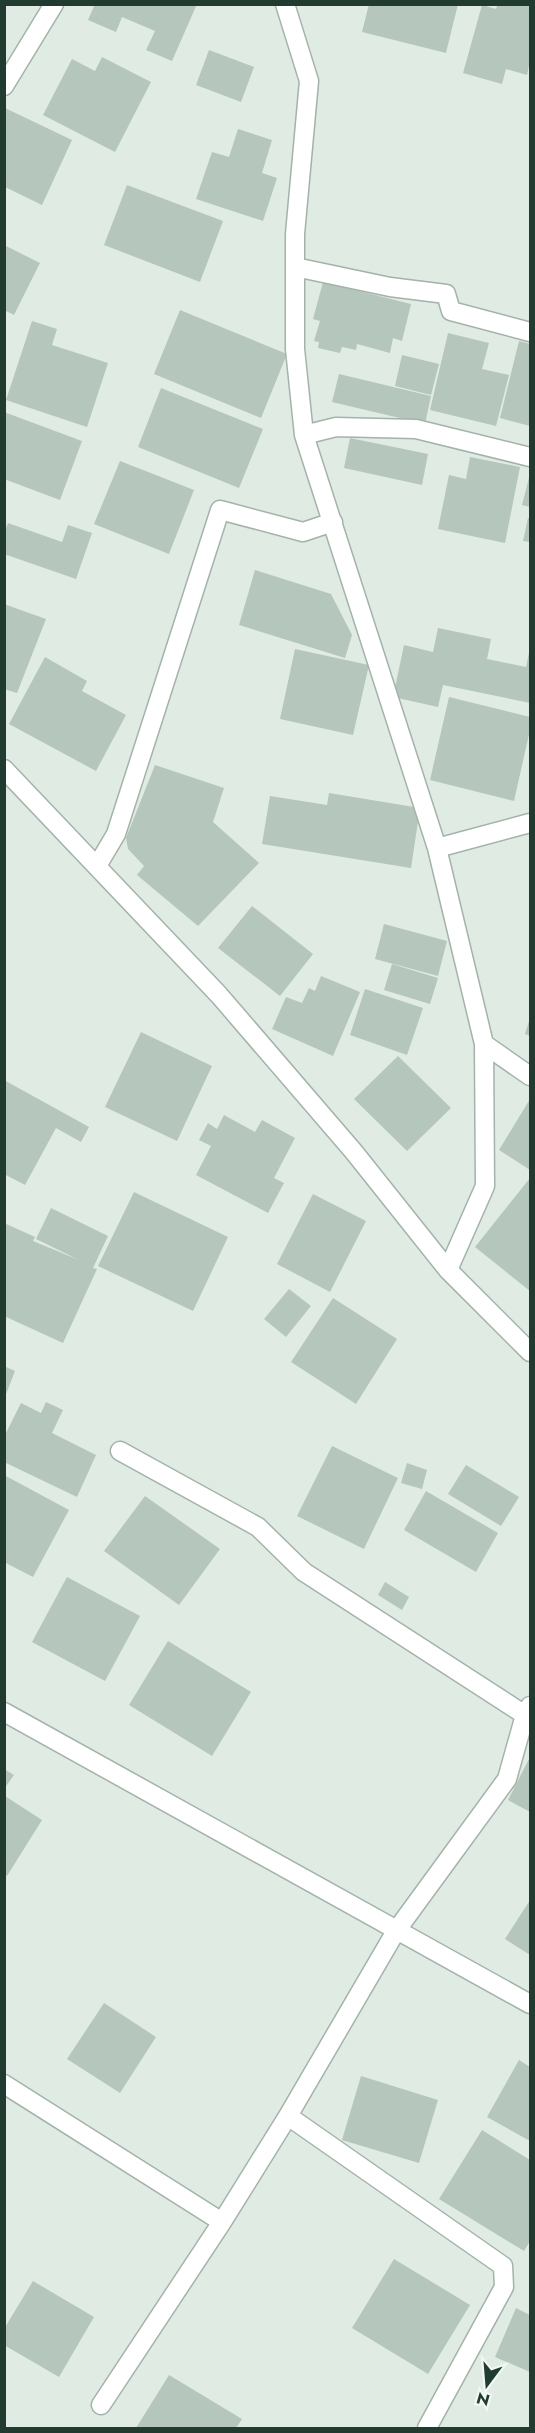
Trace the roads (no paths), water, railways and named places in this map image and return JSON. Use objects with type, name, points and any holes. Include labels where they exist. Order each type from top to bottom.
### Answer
[{"type":"street","points":[[4,86],[54,4]]},
{"type":"street","points":[[285,4],[309,81],[295,234],[295,349],[304,435],[437,848],[484,1044],[485,1186],[448,1270]]},
{"type":"street","points":[[295,267],[390,287],[446,294],[451,311],[531,332]]},
{"type":"street","points":[[304,435],[336,427],[416,429],[531,457]]},
{"type":"street","points":[[97,866],[116,834],[220,510],[303,532],[333,522]]},
{"type":"street","points":[[4,770],[226,1004],[354,1152],[448,1270],[531,1352]]},
{"type":"street","points":[[437,848],[531,824]]},
{"type":"street","points":[[484,1044],[531,1076]]},
{"type":"street","points":[[101,2405],[222,2222],[288,2116],[396,1931],[507,1779],[528,1710],[304,1572],[258,1527],[120,1451]]},
{"type":"street","points":[[4,1712],[531,2004]]},
{"type":"street","points":[[4,2084],[222,2222]]},
{"type":"street","points":[[288,2116],[504,2265],[504,2287],[427,2428]]}]
